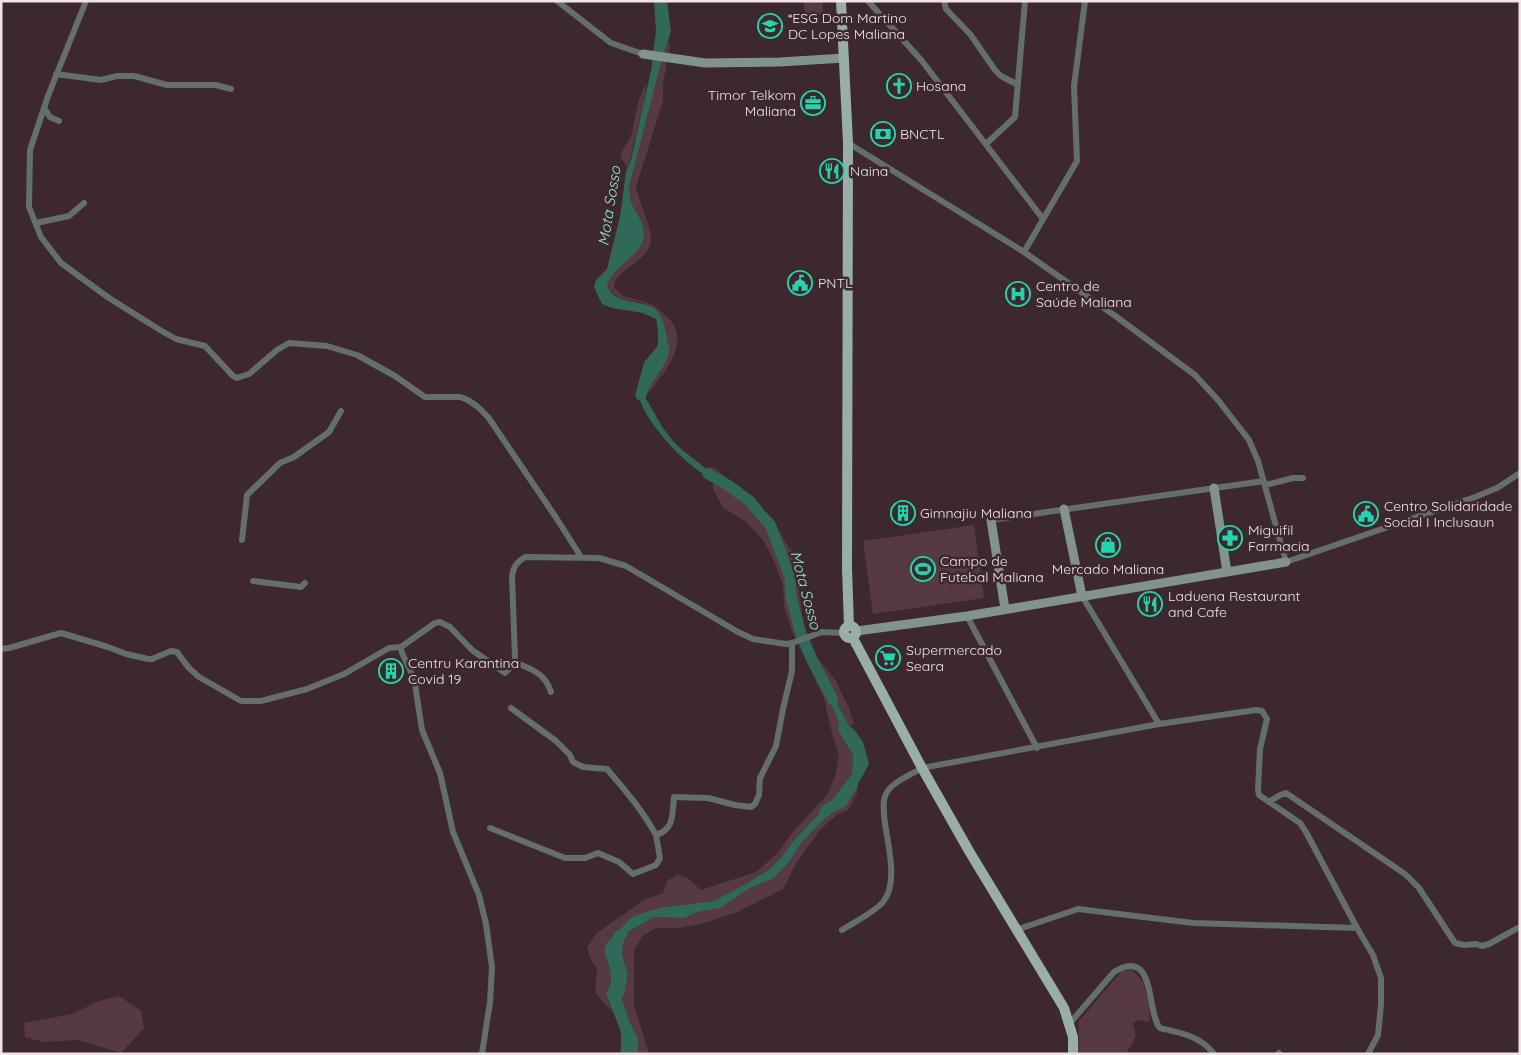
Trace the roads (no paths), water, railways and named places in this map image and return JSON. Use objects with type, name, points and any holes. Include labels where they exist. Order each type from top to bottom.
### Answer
[{"type":"main road","points":[[841,1],[848,143],[847,568],[851,632],[922,768],[1016,930],[1064,1008],[1073,1037],[1073,1054]]},
{"type":"street","points":[[86,1],[56,74],[30,150],[29,207],[41,237],[61,263],[109,298],[160,330],[176,339],[205,346],[233,376],[238,378],[249,374],[277,350],[289,344],[327,346],[357,355],[395,376],[425,397],[460,397],[468,400],[488,417],[556,516],[581,557]]},
{"type":"street","points":[[556,1],[611,44],[644,54],[704,63],[780,62],[844,58]]},
{"type":"street","points":[[868,1],[922,61],[1043,219]]},
{"type":"street","points":[[944,1],[946,9],[970,34],[1000,76],[1018,85]]},
{"type":"street","points":[[986,144],[1015,117],[1025,1]]},
{"type":"street","points":[[1024,252],[1077,161],[1074,86],[1085,1]]},
{"type":"street","points":[[56,74],[101,80],[117,76],[134,76],[166,85],[216,85],[231,89]]},
{"type":"street","points":[[44,108],[50,117],[59,121]]},
{"type":"street","points":[[848,143],[1024,252],[1114,315],[1195,376],[1223,406],[1249,440],[1265,483],[1286,562]]},
{"type":"street","points":[[36,223],[69,216],[84,203]]},
{"type":"street","points":[[242,540],[247,496],[280,463],[294,457],[329,432],[341,411]]},
{"type":"street","points":[[1,649],[61,633],[100,644],[126,654],[148,659],[171,651],[177,652],[188,667],[200,677],[241,701],[248,701],[281,697],[344,674],[389,648],[401,647],[440,622],[450,627],[483,659],[505,673],[515,658],[512,576],[517,562],[525,557],[599,558],[626,566],[738,632],[754,639],[792,643],[822,632],[851,632],[967,616],[1286,562],[1475,498],[1497,488],[1520,473]]},
{"type":"street","points":[[1004,609],[991,520],[1214,488],[1303,478]]},
{"type":"street","points":[[1214,488],[1227,572]]},
{"type":"street","points":[[1064,509],[1082,596],[1159,724]]},
{"type":"street","points":[[253,581],[301,587],[306,583]]},
{"type":"street","points":[[967,616],[1037,748]]},
{"type":"street","points":[[656,835],[666,832],[670,826],[674,797],[708,798],[734,805],[751,807],[755,804],[759,795],[760,778],[776,746],[792,671],[792,643]]},
{"type":"street","points":[[401,647],[415,684],[422,730],[440,773],[453,832],[479,895],[486,924],[492,967],[490,1002],[482,1054]]},
{"type":"street","points":[[514,662],[543,676],[551,692]]},
{"type":"street","points":[[490,828],[565,858],[585,858],[598,853],[619,862],[633,874],[656,865],[660,858],[656,835],[649,822],[607,769],[582,767],[573,762],[570,755],[556,741],[511,708]]},
{"type":"street","points":[[842,930],[883,902],[888,893],[893,876],[883,801],[892,786],[922,768],[1159,724],[1256,710],[1262,711],[1267,719],[1260,749],[1258,790],[1264,799],[1300,823],[1306,832],[1372,955],[1381,978],[1382,1005],[1378,1035],[1368,1054]]},
{"type":"street","points":[[1269,802],[1286,793],[1405,874],[1420,888],[1455,943],[1482,946],[1497,941],[1520,927]]},
{"type":"street","points":[[1016,930],[1078,909],[1193,923],[1357,928]]},
{"type":"street","points":[[1070,1023],[1114,972],[1131,966],[1140,970],[1146,977],[1156,1022],[1160,1028],[1204,1042],[1214,1054]]},
{"type":"waterway","name":"Mota Sosso","points":[[641,395],[649,365],[664,347]]},
{"type":"waterway","name":"Mota Sosso","points":[[708,474],[728,485],[751,502],[770,524],[790,577],[791,597],[801,634],[833,700]]},
{"type":"waterway","name":"Mota Sosso","points":[[825,812],[842,802],[852,785]]},
{"type":"waterway","name":"Mota Sosso","points":[[619,992],[622,974],[616,954],[619,936],[622,934]]},
{"type":"place","name":"*ESG Dom Martino DC Lopes Maliana","points":[[770,26]]},
{"type":"place","name":"Hosana","points":[[899,86]]},
{"type":"place","name":"Timor Telkom Maliana","points":[[813,103]]},
{"type":"place","name":"BNCTL","points":[[883,134]]},
{"type":"place","name":"Naina","points":[[832,171]]},
{"type":"place","name":"PNTL","points":[[800,283]]},
{"type":"place","name":"Centro de Saúde Maliana","points":[[1018,294]]},
{"type":"place","name":"Gimnajiu Maliana","points":[[903,513]]},
{"type":"place","name":"Centro Solidaridade Social I Inclusaun","points":[[1366,514]]},
{"type":"place","name":"Miguifil Farmacia","points":[[1230,538]]},
{"type":"place","name":"Mercado Maliana","points":[[1108,545]]},
{"type":"place","name":"Campo de Futebal Maliana","points":[[923,569]]},
{"type":"place","name":"Laduena Restaurant and Cafe","points":[[1150,604]]},
{"type":"place","name":"Supermercado Seara","points":[[888,658]]},
{"type":"place","name":"Centru Karantina Covid 19","points":[[391,671]]}]
